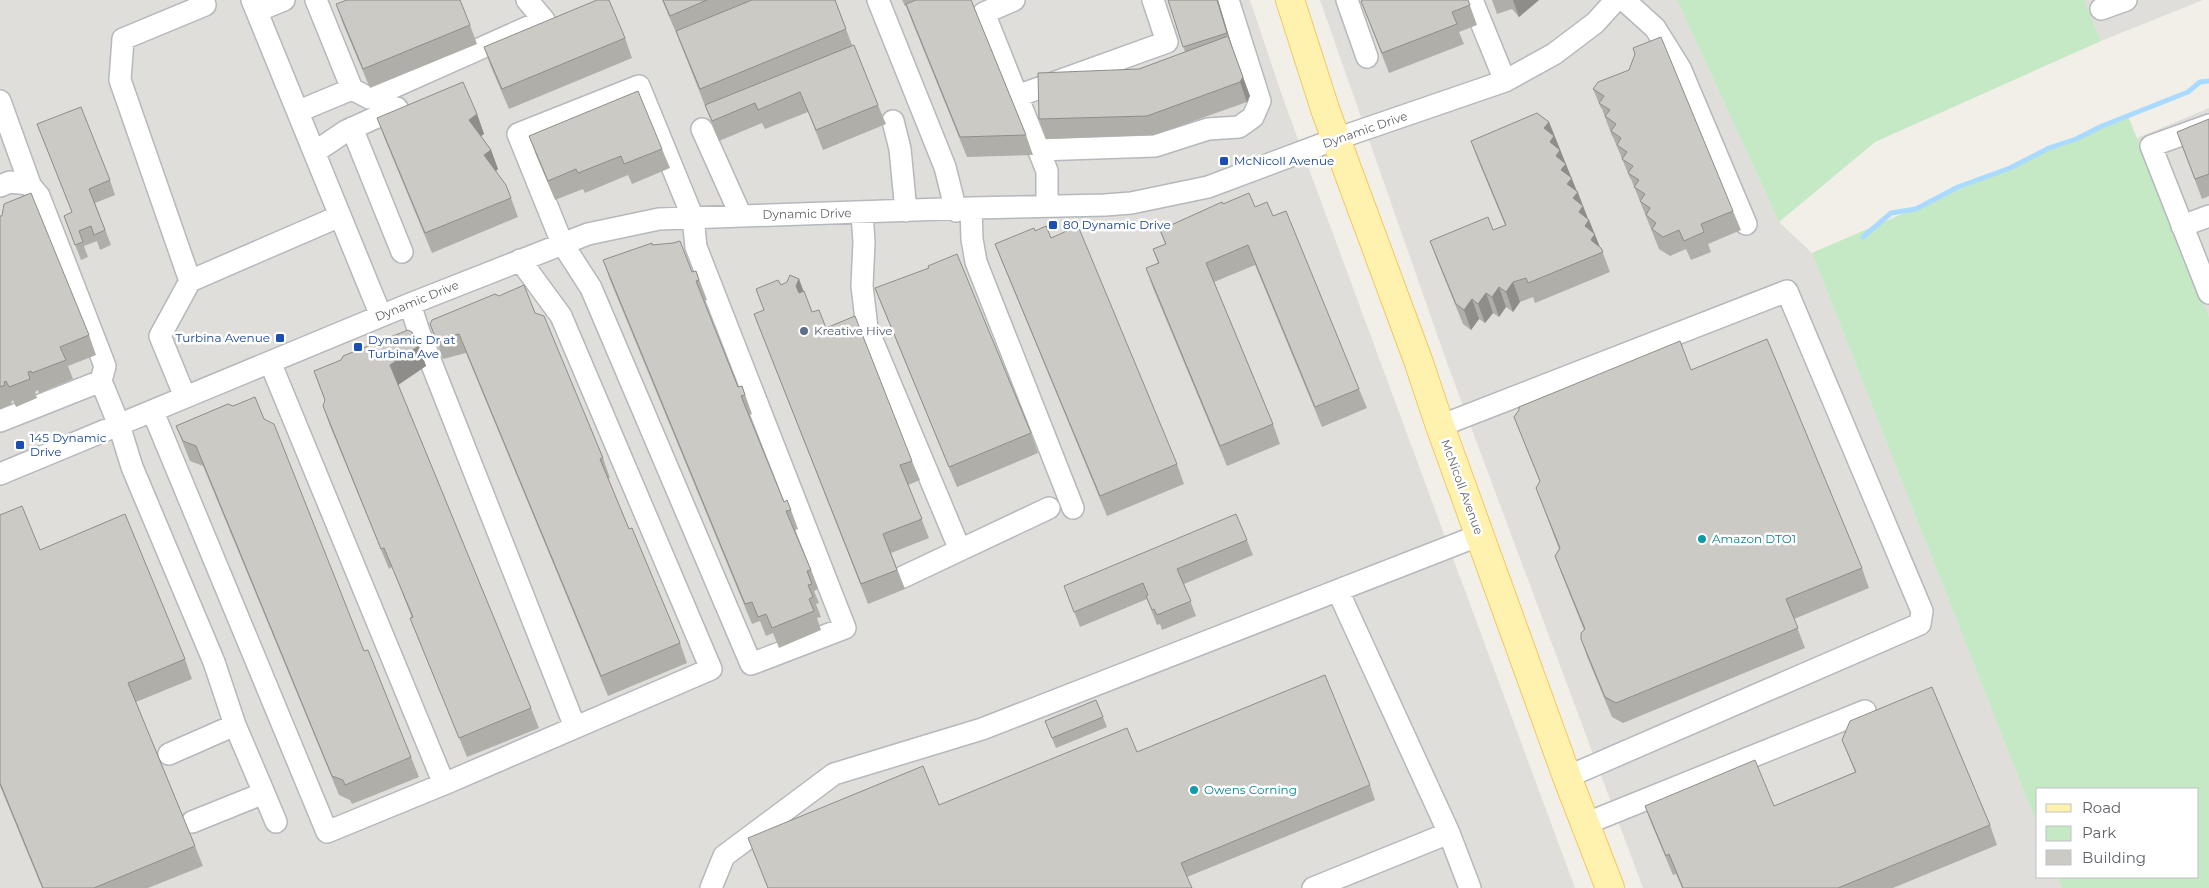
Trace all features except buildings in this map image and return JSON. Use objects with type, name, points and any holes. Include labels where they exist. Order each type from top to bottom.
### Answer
[{"type":"main road","name":"McNicoll Avenue","points":[[1290,0],[1336,139],[1419,363],[1567,777],[1610,888]]},
{"type":"street","points":[[284,0],[255,6],[381,316]]},
{"type":"street","points":[[316,0],[352,89],[369,98],[544,20],[527,0]]},
{"type":"street","points":[[878,0],[945,166],[972,239],[976,262],[1073,508]]},
{"type":"street","points":[[1014,0],[984,13],[1047,171],[1047,206]]},
{"type":"street","points":[[1017,96],[1168,42],[1153,0]]},
{"type":"street","points":[[1038,150],[1155,146],[1208,129],[1239,126],[1253,118],[1260,101],[1228,0]]},
{"type":"street","points":[[1346,0],[1367,57]]},
{"type":"street","points":[[1472,0],[1505,81]]},
{"type":"street","name":"Dynamic Drive","points":[[0,474],[410,304],[588,234],[658,219],[1105,205],[1131,202],[1208,187],[1336,139],[1505,81],[1554,54],[1595,23],[1616,0]]},
{"type":"street","points":[[1624,0],[1654,28],[1680,68],[1746,224]]},
{"type":"street","points":[[2101,9],[2126,0]]},
{"type":"street","points":[[190,281],[120,80],[123,39],[208,2]]},
{"type":"street","points":[[639,86],[693,218],[696,247],[845,628],[751,664],[591,288],[562,243],[518,134],[639,86]]},
{"type":"street","points":[[299,111],[352,89]]},
{"type":"street","points":[[0,101],[32,187],[39,196],[105,366],[101,381],[119,425],[132,467],[214,662],[235,725],[276,822]]},
{"type":"street","points":[[315,152],[352,128],[397,108]]},
{"type":"street","points":[[893,121],[900,149],[906,211]]},
{"type":"street","points":[[2209,125],[2151,146],[2209,294]]},
{"type":"street","points":[[352,128],[402,252]]},
{"type":"street","points":[[702,129],[741,216]]},
{"type":"street","points":[[0,186],[10,182],[29,184],[32,187]]},
{"type":"street","points":[[862,213],[864,242],[862,286],[867,328],[960,550]]},
{"type":"street","points":[[185,397],[160,336],[190,281],[340,216]]},
{"type":"street","points":[[2182,226],[2209,216]]},
{"type":"street","points":[[153,412],[327,832],[444,784],[711,669],[561,316],[520,260]]},
{"type":"street","points":[[1440,426],[1787,291],[1922,611],[1920,624],[1567,777]]},
{"type":"street","points":[[410,304],[419,332],[575,727]]},
{"type":"street","points":[[270,362],[444,784]]},
{"type":"street","points":[[0,421],[101,381]]},
{"type":"street","points":[[903,577],[1048,508]]},
{"type":"street","points":[[711,888],[724,856],[834,774],[982,729],[1480,535]]},
{"type":"street","points":[[1338,591],[1449,833],[1470,888]]},
{"type":"street","points":[[1585,824],[1865,711]]},
{"type":"street","points":[[169,754],[235,725]]},
{"type":"street","points":[[192,822],[264,793]]},
{"type":"street","points":[[1313,888],[1449,833]]},
{"type":"shaded area","points":[[0,0],[1250,0],[1285,104],[1575,888],[0,888]]},
{"type":"shaded area","points":[[1320,0],[1677,0],[1779,222],[1812,253],[2036,822],[2036,878],[2057,878],[2062,888],[1643,888],[1446,360]]},
{"type":"shaded area","points":[[2084,0],[2203,0],[2101,41]]},
{"type":"shaded area","points":[[2209,108],[2209,317],[2137,138]]},
{"type":"green space","points":[[1677,0],[2084,0],[2101,41],[1875,142],[1779,222]]},
{"type":"green space","points":[[2128,116],[2209,317],[2209,888],[2062,888],[2057,878],[2199,878],[2199,788],[2036,788],[2036,822],[1812,253]]},
{"type":"waterway","points":[[1863,237],[1891,213],[1916,209],[1958,187],[2010,168],[2049,148],[2076,139],[2102,126],[2188,92],[2200,82],[2209,81]]},
{"type":"place","name":"McNicoll Avenue","points":[[1224,161]]},
{"type":"place","name":"80 Dynamic Drive","points":[[1053,225]]},
{"type":"place","name":"Kreative Hive","points":[[804,331]]},
{"type":"place","name":"Turbina Avenue","points":[[280,338]]},
{"type":"place","name":"Dynamic Dr at Turbina Ave","points":[[358,347]]},
{"type":"place","name":"145 Dynamic Drive","points":[[20,445]]},
{"type":"place","name":"Amazon DTO1","points":[[1702,539]]},
{"type":"place","name":"Owens Corning","points":[[1194,790]]}]
